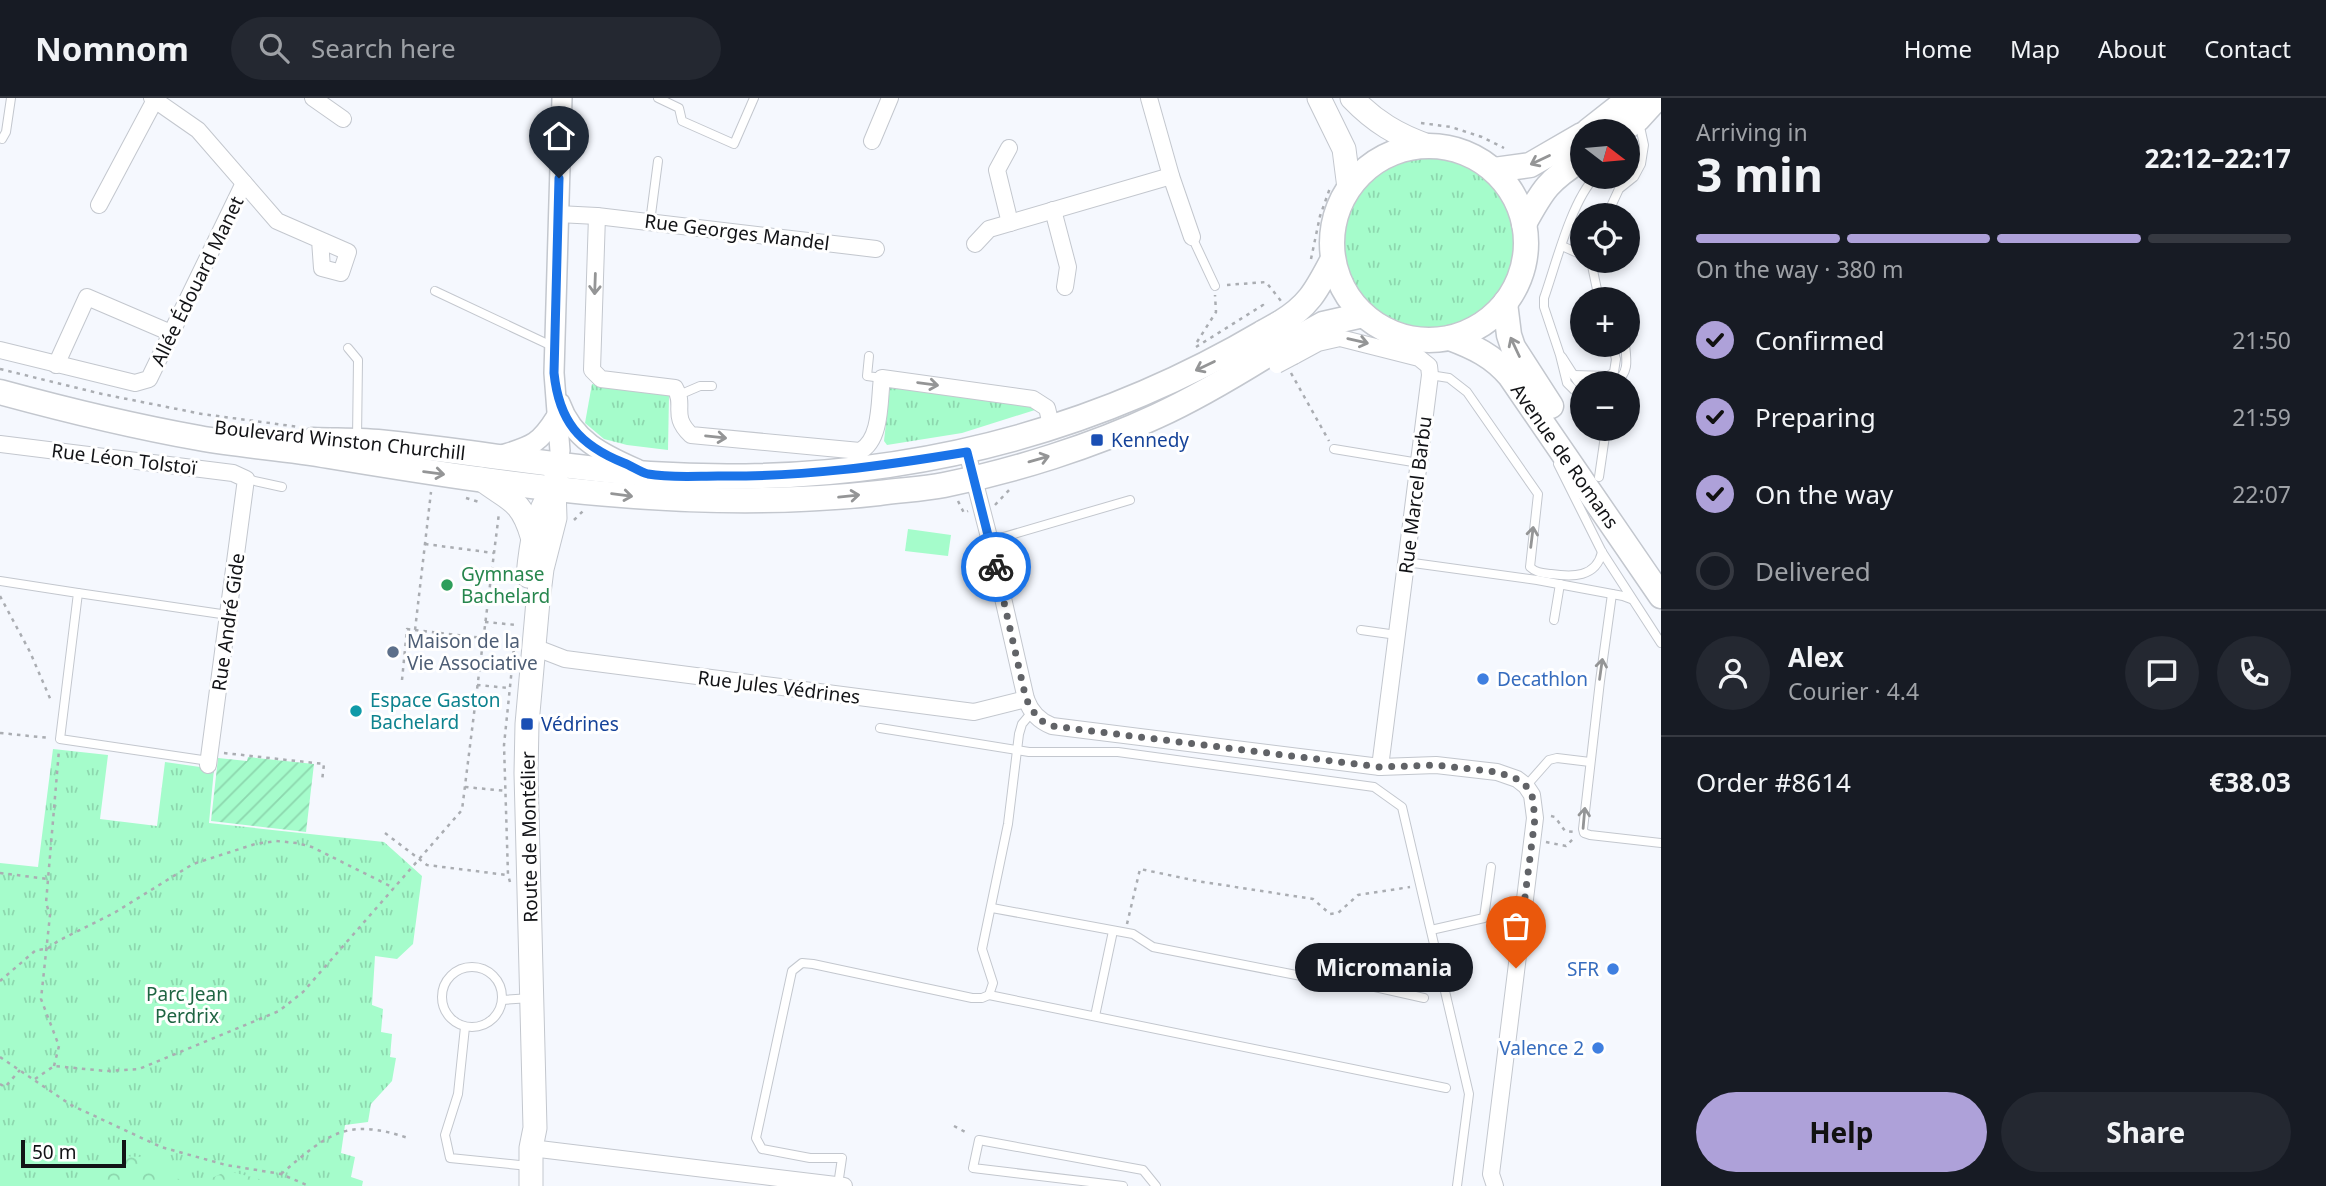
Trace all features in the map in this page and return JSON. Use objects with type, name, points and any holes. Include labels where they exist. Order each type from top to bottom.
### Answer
[{"type":"main road","points":[[1630,116],[1657,98]]},
{"type":"main road","points":[[1333,103],[1405,138],[1428,146]]},
{"type":"main road","points":[[558,467],[646,498],[772,502],[865,494],[942,485],[974,478],[1097,440],[1159,415],[1280,339],[1315,293],[1334,222],[1344,149],[1333,103]]},
{"type":"main road","points":[[1494,170],[1530,165],[1570,143]]},
{"type":"main road","points":[[1322,260],[1363,315],[1382,328],[1404,337],[1427,341],[1450,338],[1475,329],[1497,313],[1521,274],[1525,257],[1524,224],[1513,195],[1494,170],[1456,149],[1428,146],[1410,148],[1376,162],[1340,187]]},
{"type":"main road","points":[[1524,224],[1553,177],[1570,166]]},
{"type":"main road","name":"Avenue de Romans","points":[[1505,303],[1513,347],[1661,567]]},
{"type":"main road","points":[[558,467],[648,474],[770,476],[835,461],[967,452],[1052,429],[1150,392],[1214,362],[1323,324],[1363,315]]},
{"type":"main road","name":"Avenue de Romans","points":[[1450,338],[1478,349],[1501,366],[1535,410],[1661,596]]},
{"type":"main road","name":"Boulevard Winston Churchill","points":[[0,379],[100,405],[202,425],[306,440],[384,443],[496,456],[558,467]]},
{"type":"main road","name":"Boulevard Winston Churchill","points":[[0,392],[96,418],[202,439],[481,479],[558,467]]},
{"type":"main road","name":"Route de Montélier","points":[[531,1166],[535,1128],[519,999],[515,746],[532,536],[558,467]]},
{"type":"main road","name":"Route de Montélier","points":[[519,999],[526,760],[525,642],[555,518],[558,467]]},
{"type":"main road","name":"Route de Montélier","points":[[481,479],[510,497],[519,506],[528,520],[532,536]]},
{"type":"street","points":[[99,205],[155,98]]},
{"type":"street","name":"Allée Édouard Manet","points":[[155,98],[198,130],[277,221],[320,240]]},
{"type":"street","points":[[313,98],[343,119]]},
{"type":"street","points":[[558,467],[560,417],[554,347],[562,98]]},
{"type":"street","points":[[872,141],[890,98]]},
{"type":"street","points":[[1149,98],[1192,237]]},
{"type":"street","points":[[1009,148],[997,170],[1010,223]]},
{"type":"street","points":[[975,244],[989,229],[1171,176]]},
{"type":"street","name":"Allée Édouard Manet","points":[[56,365],[135,383],[149,379],[244,183]]},
{"type":"street","points":[[1053,210],[1068,267],[1065,286]]},
{"type":"street","name":"Rue Georges Mandel","points":[[558,214],[597,216],[876,249]]},
{"type":"street","points":[[597,216],[592,370],[601,379],[675,388],[679,395],[678,413],[681,425],[691,435],[835,461]]},
{"type":"street","points":[[0,351],[56,365],[87,297],[171,333]]},
{"type":"street","points":[[1280,339],[1351,339],[1419,358],[1429,366],[1430,375]]},
{"type":"street","name":"Rue Marcel Barbu","points":[[1380,767],[1430,375]]},
{"type":"street","points":[[870,457],[882,378],[1033,399],[1047,408],[1052,429]]},
{"type":"street","points":[[496,456],[530,446],[544,436],[560,417]]},
{"type":"street","points":[[560,417],[597,450],[648,474]]},
{"type":"street","name":"Rue Léon Tolstoï","points":[[0,444],[233,472],[246,479]]},
{"type":"street","points":[[967,452],[1029,706],[1038,719],[1052,726],[1380,767],[1436,765],[1485,770],[1509,775],[1526,786],[1532,795],[1535,818],[1491,1174],[1494,1186]]},
{"type":"street","name":"Rue André Gide","points":[[209,759],[246,479]]},
{"type":"street","name":"Rue Jules Védrines","points":[[525,642],[550,656],[571,660],[974,712],[1029,706]]},
{"type":"street","points":[[531,1166],[844,1186]]},
{"type":"lane","points":[[2,139],[6,132],[11,98]]},
{"type":"lane","points":[[658,98],[679,108],[682,121],[734,144],[754,98]]},
{"type":"lane","points":[[1613,203],[1619,189],[1634,177],[1641,163],[1644,145],[1630,116]]},
{"type":"lane","points":[[650,222],[658,161]]},
{"type":"lane","points":[[1570,386],[1544,307],[1544,298],[1586,189]]},
{"type":"lane","points":[[1192,237],[1214,286]]},
{"type":"lane","points":[[1562,246],[1570,250]]},
{"type":"lane","points":[[435,292],[554,347]]},
{"type":"lane","points":[[348,348],[358,360],[357,442]]},
{"type":"lane","points":[[1560,355],[1570,371]]},
{"type":"lane","points":[[869,356],[867,376],[882,378]]},
{"type":"lane","points":[[1430,375],[1450,378],[1467,392],[1538,494],[1530,567],[1535,572],[1568,577],[1581,576],[1597,565],[1602,552]]},
{"type":"lane","points":[[679,395],[700,386],[712,386]]},
{"type":"lane","points":[[1535,410],[1559,468],[1602,552],[1661,643]]},
{"type":"lane","points":[[1599,477],[1604,441]]},
{"type":"lane","points":[[1334,449],[1419,463]]},
{"type":"lane","points":[[246,479],[282,487]]},
{"type":"lane","points":[[990,541],[1130,500]]},
{"type":"lane","points":[[1406,562],[1560,584],[1632,599]]},
{"type":"lane","points":[[0,581],[229,616]]},
{"type":"lane","points":[[1554,620],[1560,584]]},
{"type":"lane","points":[[78,593],[60,740],[209,759]]},
{"type":"lane","points":[[1612,594],[1583,829],[1584,833],[1661,843]]},
{"type":"lane","points":[[1361,630],[1397,635]]},
{"type":"lane","points":[[989,995],[993,983],[982,948],[1008,824],[1022,724],[1029,706]]},
{"type":"lane","points":[[880,728],[1029,752],[1118,752],[1374,788],[1402,807],[1469,1094],[1457,1186]]},
{"type":"lane","points":[[1526,786],[1549,760],[1557,758],[1590,762]]},
{"type":"lane","points":[[1431,930],[1485,918],[1491,867]]},
{"type":"lane","points":[[992,908],[1133,934],[1153,947],[1342,984],[1357,983],[1424,998]]},
{"type":"lane","points":[[1095,1016],[1113,931]]},
{"type":"lane","points":[[838,1186],[842,1157],[810,1158],[762,1149],[756,1138],[792,971],[802,963],[972,998],[989,995],[1446,1088]]},
{"type":"lane","points":[[477,967],[491,973],[500,985],[519,999],[489,1022],[477,1027],[465,1027],[451,1019],[443,1006],[442,991],[449,977],[461,969],[477,967]]},
{"type":"lane","points":[[465,1027],[458,1094],[445,1135],[450,1158],[531,1166]]},
{"type":"lane","points":[[1124,1186],[973,1168],[979,1140],[1143,1170],[1156,1186]]},
{"type":"path","points":[[1415,122],[1451,127],[1482,137],[1499,147],[1511,149]]},
{"type":"path","points":[[1322,260],[1320,216],[1340,187]]},
{"type":"path","points":[[1196,345],[1216,312],[1214,286],[1266,282],[1280,339]]},
{"type":"path","points":[[0,369],[102,394],[202,414],[302,427]]},
{"type":"path","points":[[415,630],[431,492]]},
{"type":"path","points":[[465,498],[488,506]]},
{"type":"path","points":[[35,1079],[54,1066],[106,1071],[139,1069],[279,1011],[303,992],[462,810],[499,513],[503,518]]},
{"type":"path","points":[[425,544],[494,554]]},
{"type":"path","points":[[0,596],[62,721]]},
{"type":"path","points":[[517,625],[519,617]]},
{"type":"path","points":[[402,680],[407,629],[483,638]]},
{"type":"path","points":[[477,685],[508,690],[525,642]]},
{"type":"path","points":[[0,733],[60,740],[46,903],[50,915],[41,999],[59,1046],[54,1066]]},
{"type":"path","points":[[209,759],[324,764],[322,781]]},
{"type":"path","points":[[465,787],[505,790]]},
{"type":"path","points":[[1546,842],[1566,846],[1577,835],[1565,831],[1555,817],[1551,816]]},
{"type":"path","points":[[385,833],[428,864],[508,875]]},
{"type":"path","points":[[0,981],[29,954],[47,948],[114,913],[193,864],[255,844],[276,841],[312,847],[394,888]]},
{"type":"path","points":[[1125,933],[1140,869],[1313,899],[1330,914],[1338,913],[1358,895],[1420,885]]},
{"type":"path","points":[[0,873],[48,878]]},
{"type":"path","points":[[0,1057],[71,1105],[161,1147],[226,1165],[281,1174],[309,1186]]},
{"type":"path","points":[[0,1084],[5,1087],[20,1070]]},
{"type":"path","points":[[954,1126],[978,1136],[979,1140]]},
{"type":"path","points":[[281,1174],[319,1141],[344,1130],[358,1128],[393,1132],[408,1138]]},
{"type":"green space","points":[[1430,155],[1463,162],[1492,180],[1510,209],[1517,242],[1510,275],[1492,304],[1463,322],[1430,329],[1397,322],[1368,304],[1350,275],[1343,242],[1350,209],[1368,180],[1397,162]]},
{"type":"green space","points":[[592,384],[669,395],[668,450],[604,439],[585,423]]},
{"type":"green space","points":[[890,387],[1029,403],[1034,405],[1035,410],[962,433],[887,445],[884,441]]},
{"type":"green space","points":[[908,529],[951,535],[948,556],[905,551]]},
{"type":"green space","name":"Parc Jean Perdrix","points":[[53,749],[108,755],[100,819],[157,826],[165,762],[214,769],[209,823],[384,842],[422,876],[413,944],[397,959],[375,956],[372,1005],[383,1009],[381,1032],[392,1034],[390,1057],[396,1058],[392,1081],[371,1104],[368,1122],[345,1125],[341,1153],[355,1157],[351,1177],[363,1181],[362,1186],[0,1186],[0,863],[38,867]]},
{"type":"green space","points":[[248,757],[314,764],[306,832],[211,821],[218,758],[247,761]]},
{"type":"green space","points":[[117,1156],[146,1157],[183,1182],[199,1184],[227,1171],[277,1186],[83,1186]]},
{"type":"way so far","points":[[996,567],[1028,706],[1038,719],[1052,726],[1380,767],[1436,765],[1473,769],[1497,772],[1517,779],[1532,795],[1535,818],[1516,968]]},
{"type":"place","name":"Kennedy","points":[[1097,440]]},
{"type":"place","name":"Gymnase Bachelard","points":[[447,585]]},
{"type":"place","name":"Maison de la Vie Associative","points":[[393,652]]},
{"type":"place","name":"Decathlon","points":[[1483,679]]},
{"type":"place","name":"Espace Gaston Bachelard","points":[[356,711]]},
{"type":"place","name":"Védrines","points":[[527,724]]},
{"type":"place","name":"Micromania","points":[[1516,968]]},
{"type":"place","name":"SFR","points":[[1613,969]]},
{"type":"place","name":"Valence 2","points":[[1598,1048]]},
{"type":"route","points":[[559,178],[554,373],[556,392],[565,418],[583,440],[609,457],[648,474],[704,476],[835,472],[967,452],[996,567]]}]
